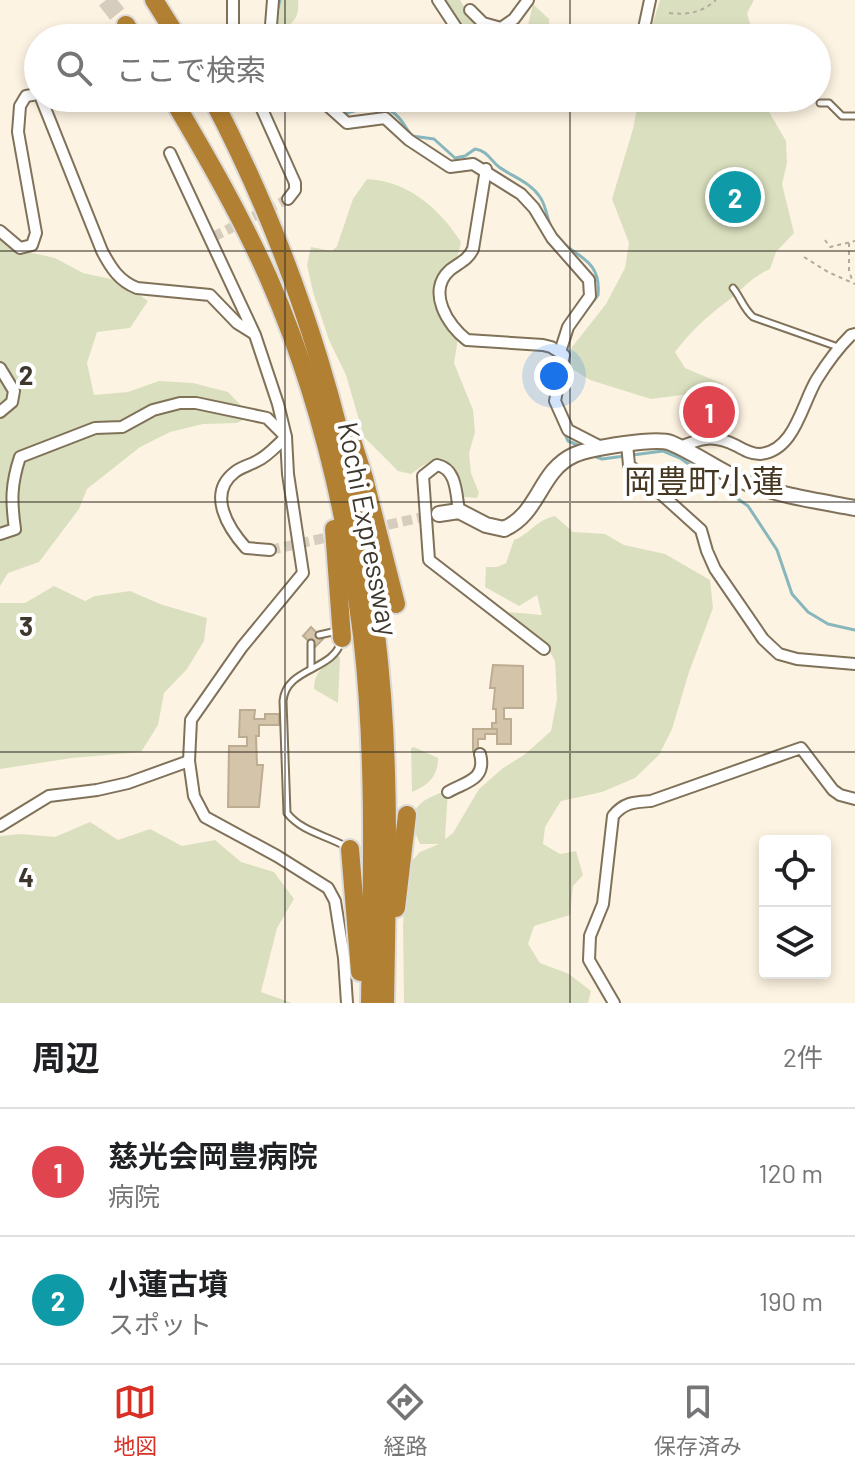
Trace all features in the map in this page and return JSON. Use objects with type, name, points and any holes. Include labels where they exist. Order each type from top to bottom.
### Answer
[{"type":"highway","points":[[154,0],[169,24]]},
{"type":"highway","name":"Kochi Expressway","points":[[180,112],[239,215],[269,280],[321,425],[337,491],[354,576],[362,637],[372,826],[370,1003]]},
{"type":"highway","name":"Kochi Expressway","points":[[219,112],[261,200],[309,327],[355,503],[377,636],[385,764],[387,1003]]},
{"type":"highway","points":[[309,327],[345,417],[396,604]]},
{"type":"highway","points":[[295,347],[331,507],[342,634]]},
{"type":"highway","points":[[387,1003],[407,815]]},
{"type":"highway","points":[[350,849],[361,1003]]},
{"type":"street","points":[[233,0],[233,24]]},
{"type":"street","points":[[271,24],[273,0]]},
{"type":"street","points":[[438,0],[454,24]]},
{"type":"street","points":[[507,24],[528,0]]},
{"type":"street","points":[[645,24],[650,0]]},
{"type":"street","points":[[470,10],[487,24]]},
{"type":"street","points":[[0,231],[10,243],[20,248],[32,245],[36,233],[18,132],[20,106],[24,99]]},
{"type":"street","points":[[46,112],[113,271],[126,284],[137,288],[210,295],[237,323],[255,335]]},
{"type":"street","points":[[263,112],[295,183],[295,190],[288,199]]},
{"type":"street","points":[[332,112],[347,123],[385,118],[409,140],[450,167],[473,164],[486,169],[521,194],[534,208],[552,238],[589,280],[590,296],[568,327],[555,401],[568,430],[591,450]]},
{"type":"street","points":[[170,153],[212,237],[255,335],[278,404],[286,437],[288,474],[303,573],[242,647],[191,720],[189,761],[194,796],[205,817],[328,888],[335,901],[347,1003]]},
{"type":"street","points":[[486,169],[473,249],[469,258],[448,272],[442,281],[440,304],[448,321],[467,340],[543,345],[561,354]]},
{"type":"street","points":[[678,448],[702,438],[725,440],[757,454],[773,452],[791,434],[816,380],[839,348],[855,334]]},
{"type":"street","points":[[0,368],[14,391],[12,402],[0,412]]},
{"type":"street","points":[[0,534],[15,529],[11,501],[13,474],[20,457],[95,428],[122,427],[164,405],[196,403],[267,418],[286,437]]},
{"type":"street","points":[[270,550],[246,548],[232,532],[221,508],[223,490],[233,472],[261,460],[286,437]]},
{"type":"street","points":[[439,514],[459,511],[486,525],[504,529],[513,525],[535,502],[554,466],[591,450],[628,452],[669,442],[746,482],[786,495],[855,508]]},
{"type":"street","points":[[628,452],[629,465],[701,530],[715,569],[763,639],[779,654],[797,659],[855,664]]},
{"type":"street","points":[[459,511],[452,474],[445,467],[437,465],[423,476],[429,560],[544,649]]},
{"type":"street","points":[[614,1003],[589,960],[590,936],[603,904],[613,816],[620,807],[630,802],[651,801],[801,748],[833,790],[855,799]]},
{"type":"street","points":[[448,792],[477,777],[481,769],[480,754]]},
{"type":"street","points":[[0,826],[49,796],[128,783],[189,761]]},
{"type":"lane","points":[[831,105],[842,116],[855,116]]},
{"type":"lane","points":[[733,288],[742,299],[744,309],[753,317],[839,348]]},
{"type":"lane","points":[[319,635],[342,634],[340,648],[289,683],[284,692],[287,813],[297,825],[321,833],[350,849]]},
{"type":"lane","points":[[311,643],[311,669]]},
{"type":"path","points":[[669,13],[705,10],[716,0]]},
{"type":"path","points":[[825,240],[830,247],[855,241]]},
{"type":"path","points":[[849,243],[849,270],[854,283]]},
{"type":"path","points":[[804,257],[854,283]]},
{"type":"green space","points":[[270,0],[298,0],[298,11],[290,24],[274,24]]},
{"type":"green space","points":[[431,0],[460,0],[475,24],[447,24]]},
{"type":"green space","points":[[660,0],[754,0],[747,13],[750,24],[652,24]]},
{"type":"green space","points":[[533,4],[549,19],[549,24],[528,24]]},
{"type":"green space","points":[[636,112],[769,112],[786,141],[787,163],[782,184],[794,233],[776,252],[770,269],[704,320],[675,352],[685,368],[723,384],[718,398],[697,393],[651,399],[590,380],[571,368],[572,347],[606,304],[625,268],[629,243],[612,199]]},
{"type":"green space","points":[[367,179],[396,185],[422,199],[461,242],[445,290],[443,309],[457,323],[454,363],[473,410],[475,432],[469,453],[471,473],[479,493],[477,498],[464,497],[452,467],[446,462],[432,462],[411,474],[398,471],[364,437],[346,375],[329,340],[307,265],[311,247],[332,251],[337,246],[353,199]]},
{"type":"green space","points":[[0,232],[20,250],[55,258],[83,273],[120,281],[148,301],[130,328],[97,332],[87,363],[94,395],[128,392],[159,381],[193,383],[228,392],[251,416],[237,423],[203,424],[170,432],[140,447],[87,489],[79,509],[39,562],[8,573],[0,586]]},
{"type":"green space","points":[[555,516],[573,532],[605,534],[624,545],[665,554],[710,580],[713,608],[672,729],[659,755],[635,778],[602,792],[561,801],[545,827],[543,844],[560,854],[576,851],[583,875],[573,886],[570,915],[534,926],[528,944],[540,963],[569,974],[591,991],[588,1003],[404,1003],[403,926],[407,866],[420,852],[439,844],[420,844],[413,822],[417,808],[429,798],[448,790],[445,839],[453,833],[479,789],[551,731],[557,699],[555,661],[545,643],[522,629],[509,612],[542,615],[537,595],[519,606],[485,587],[486,567],[506,563],[514,540]]},
{"type":"green space","points":[[54,586],[85,601],[95,596],[130,591],[207,618],[204,641],[187,669],[164,693],[158,725],[141,752],[0,769],[0,603],[25,603]]},
{"type":"green space","points":[[339,656],[338,703],[314,689],[314,683],[318,673]]},
{"type":"green space","points":[[411,748],[438,758],[431,779],[412,792]]},
{"type":"green space","points":[[90,822],[118,840],[150,829],[182,846],[215,840],[241,862],[274,872],[294,899],[277,928],[261,992],[292,1003],[0,1003],[0,836],[55,837]]},
{"type":"building","points":[[311,627],[323,639],[315,647],[303,636]]},
{"type":"building","points":[[493,665],[523,666],[523,708],[504,708],[504,719],[511,719],[511,744],[497,744],[497,729],[492,729],[492,723],[496,723],[496,709],[493,709],[495,688],[490,688]]},
{"type":"building","points":[[240,710],[255,710],[254,719],[265,719],[265,714],[279,714],[279,725],[259,725],[259,736],[256,736],[257,765],[263,765],[259,807],[228,807],[229,746],[247,746],[247,737],[239,737]]},
{"type":"building","points":[[473,729],[497,729],[497,734],[485,734],[485,739],[478,739],[478,751],[473,751]]},
{"type":"waterway","points":[[276,16],[280,0]]},
{"type":"waterway","points":[[343,112],[350,112]]},
{"type":"waterway","points":[[392,112],[412,136],[434,139],[455,158],[479,150],[536,192],[553,232],[595,272],[598,295],[582,316]]},
{"type":"waterway","points":[[551,397],[568,441],[582,447]]},
{"type":"waterway","points":[[591,455],[602,459],[663,451],[680,458],[748,506],[777,550],[792,594],[808,612],[828,624],[855,630]]},
{"type":"tunnel","points":[[106,0],[125,24]]},
{"type":"tunnel","points":[[213,237],[288,199]]},
{"type":"tunnel","points":[[373,528],[432,515]]},
{"type":"tunnel","points":[[270,550],[338,535]]},
{"type":"place","name":"小蓮古墳","points":[[735,197]]},
{"type":"place","name":"慈光会岡豊病院","points":[[709,412]]},
{"type":"district","name":"岡豊町小蓮","points":[[704,482]]}]
